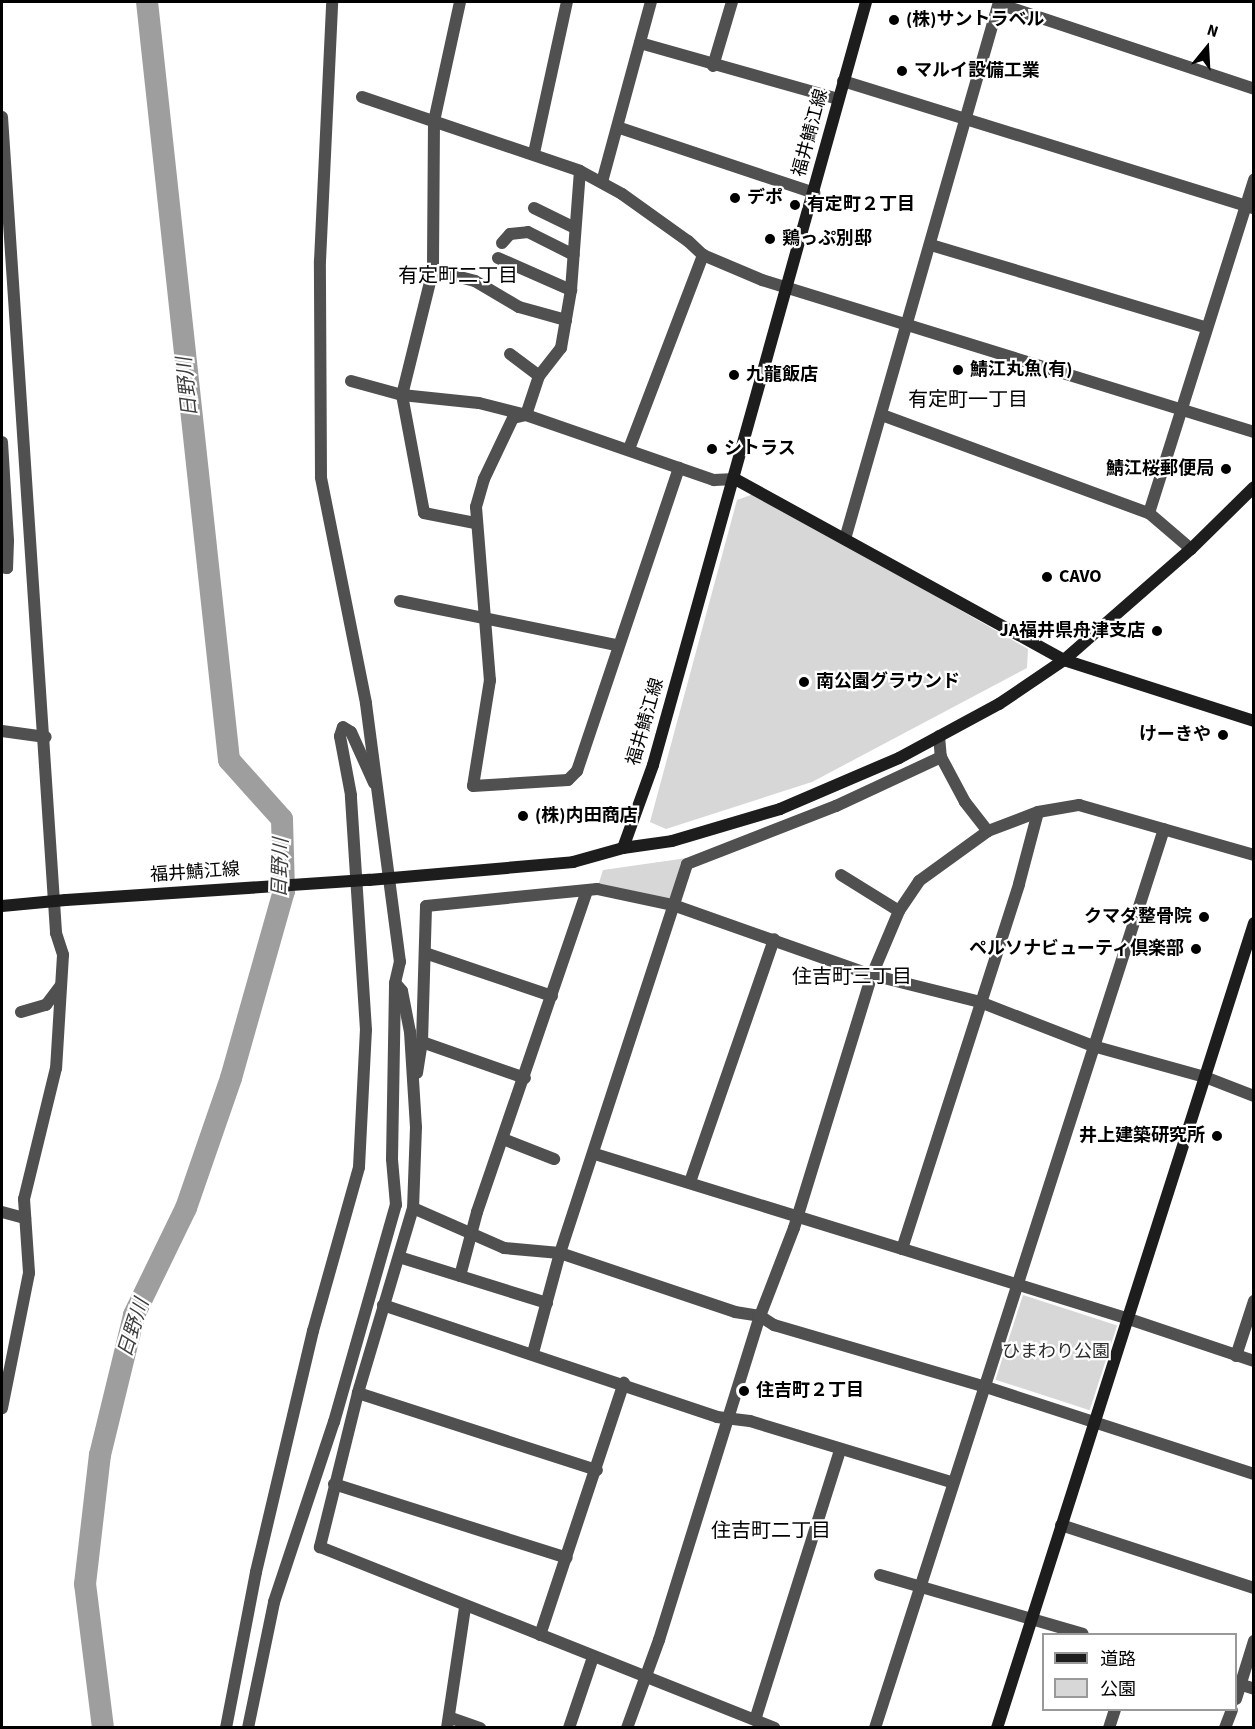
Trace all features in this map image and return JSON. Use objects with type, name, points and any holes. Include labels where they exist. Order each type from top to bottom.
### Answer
[{"type":"street","points":[[248,1728],[274,1602],[334,1422],[396,1205],[392,1159],[395,983],[400,962],[379,792],[321,477],[320,249],[332,2]]},
{"type":"street","points":[[460,2],[434,121],[434,270],[402,395],[424,513],[475,523]]},
{"type":"street","points":[[534,153],[567,2]]},
{"type":"street","points":[[602,182],[620,128],[651,2]]},
{"type":"street","points":[[714,66],[732,2]]},
{"type":"street","name":"福井鯖江線","points":[[2,906],[369,880],[573,862],[623,848],[653,765],[735,479],[866,2]]},
{"type":"street","points":[[845,539],[999,3],[1254,89]]},
{"type":"street","points":[[640,43],[714,66],[838,99]]},
{"type":"street","points":[[843,81],[966,116],[1249,206]]},
{"type":"street","points":[[362,97],[534,153],[580,171],[602,182],[688,241],[703,255],[788,288],[1254,432]]},
{"type":"street","points":[[2,117],[46,737],[60,901],[56,933],[63,955],[56,1068],[24,1199],[29,1273],[2,1408]]},
{"type":"street","points":[[620,128],[813,193]]},
{"type":"street","points":[[526,415],[539,376],[561,348],[571,290],[574,255],[573,227],[580,171]]},
{"type":"street","points":[[1149,513],[1207,328],[1249,206],[1254,179]]},
{"type":"street","points":[[534,208],[573,227]]},
{"type":"street","points":[[502,243],[510,234],[528,232],[574,255]]},
{"type":"street","points":[[931,245],[1207,328]]},
{"type":"street","points":[[629,449],[703,255]]},
{"type":"street","points":[[498,258],[571,290]]},
{"type":"street","points":[[434,270],[475,281],[519,307],[566,320]]},
{"type":"street","points":[[510,354],[539,376]]},
{"type":"street","points":[[351,381],[402,395],[479,403],[526,415],[714,480],[735,479],[1064,660],[1254,721]]},
{"type":"street","points":[[526,415],[513,418],[484,479],[475,523],[489,705],[473,786],[568,780],[577,771],[617,645],[679,468]]},
{"type":"street","points":[[882,416],[1149,513],[1191,549]]},
{"type":"street","points":[[2,442],[8,541],[7,568],[2,567]]},
{"type":"street","points":[[623,848],[672,841],[780,809],[899,758],[999,704],[1064,660],[1191,549],[1254,487]]},
{"type":"street","points":[[400,602],[617,645]]},
{"type":"street","points":[[226,1728],[255,1572],[313,1331],[359,1167],[366,1030],[351,795],[340,736],[343,727],[351,732],[379,792]]},
{"type":"street","points":[[2,731],[46,737]]},
{"type":"street","points":[[939,736],[940,757],[965,802],[988,831]]},
{"type":"street","points":[[533,1353],[560,1253],[595,1154],[687,864],[836,806],[940,757]]},
{"type":"street","points":[[627,1728],[731,1417],[760,1316],[796,1218],[872,975],[899,911],[919,881],[988,831],[1020,822],[1038,812],[1079,805],[1254,855]]},
{"type":"street","points":[[902,1249],[1038,812]]},
{"type":"street","points":[[875,1728],[951,1482],[1018,1285],[1164,829]]},
{"type":"street","points":[[841,875],[899,911]]},
{"type":"street","points":[[413,1095],[422,1042],[426,906],[597,889],[673,904],[756,936],[774,939],[872,975],[980,1002],[1093,1046],[1205,1077],[1254,1096]]},
{"type":"street","points":[[460,1276],[477,1212],[525,1078],[587,891]]},
{"type":"street","points":[[997,1728],[1254,923]]},
{"type":"street","points":[[690,1182],[774,939]]},
{"type":"street","points":[[424,953],[552,996]]},
{"type":"street","points":[[395,983],[402,991],[410,1032],[416,1127],[413,1208],[358,1394],[320,1547],[465,1608],[540,1635],[774,1728]]},
{"type":"street","points":[[21,1012],[46,1005],[62,985]]},
{"type":"street","points":[[422,1042],[525,1078]]},
{"type":"street","points":[[503,1139],[554,1158]]},
{"type":"street","points":[[595,1154],[690,1182],[796,1218],[1129,1318],[1254,1361]]},
{"type":"street","points":[[413,1208],[504,1248],[560,1253],[735,1312],[760,1316],[774,1325],[983,1386],[1254,1474]]},
{"type":"street","points":[[2,1212],[25,1218]]},
{"type":"street","points":[[399,1257],[547,1303]]},
{"type":"street","points":[[1236,1356],[1254,1301]]},
{"type":"street","points":[[383,1305],[533,1353],[604,1380],[624,1383],[717,1417],[731,1417],[951,1482]]},
{"type":"street","points":[[540,1635],[597,1470],[624,1383]]},
{"type":"street","points":[[358,1394],[597,1470]]},
{"type":"street","points":[[754,1720],[840,1450]]},
{"type":"street","points":[[334,1484],[567,1558]]},
{"type":"street","points":[[1062,1525],[1254,1588]]},
{"type":"street","points":[[880,1575],[1076,1633]]},
{"type":"street","points":[[465,1608],[449,1723],[480,1728]]},
{"type":"street","points":[[1254,1641],[1238,1684],[1254,1689]]},
{"type":"street","points":[[569,1728],[593,1657]]},
{"type":"street","points":[[1109,1728],[1115,1711]]},
{"type":"street","points":[[1225,1728],[1232,1711]]},
{"type":"green space","name":"南公園グラウンド","points":[[756,493],[1028,649],[1027,668],[812,782],[666,829],[650,822],[737,500]]},
{"type":"green space","points":[[687,858],[672,902],[598,886],[603,870]]},
{"type":"green space","name":"ひまわり公園","points":[[1023,1295],[1117,1326],[1090,1410],[995,1380]]},
{"type":"waterway","name":"日野川","points":[[103,1728],[85,1584],[100,1455],[134,1315],[186,1208],[231,1078],[284,891],[282,819],[229,760],[147,2]]},
{"type":"place","name":"(株)サントラベル","points":[[894,20]]},
{"type":"place","name":"マルイ設備工業","points":[[902,71]]},
{"type":"place","name":"デポ","points":[[735,198]]},
{"type":"place","name":"有定町２丁目","points":[[795,205]]},
{"type":"place","name":"鶏っぷ別邸","points":[[770,239]]},
{"type":"place","name":"鯖江丸魚(有)","points":[[958,370]]},
{"type":"place","name":"九龍飯店","points":[[734,375]]},
{"type":"place","name":"シトラス","points":[[712,449]]},
{"type":"place","name":"鯖江桜郵便局","points":[[1226,469]]},
{"type":"place","name":"CAVO","points":[[1047,577]]},
{"type":"place","name":"JA福井県舟津支店","points":[[1157,631]]},
{"type":"place","name":"南公園グラウンド","points":[[804,682]]},
{"type":"place","name":"けーきや","points":[[1223,735]]},
{"type":"place","name":"(株)内田商店","points":[[523,816]]},
{"type":"place","name":"クマダ整骨院","points":[[1204,917]]},
{"type":"place","name":"ペルソナビューティ倶楽部","points":[[1196,949]]},
{"type":"place","name":"井上建築研究所","points":[[1217,1136]]},
{"type":"place","name":"住吉町２丁目","points":[[744,1391]]},
{"type":"district","name":"有定町二丁目","points":[[458,276]]},
{"type":"district","name":"有定町一丁目","points":[[968,400]]},
{"type":"district","name":"住吉町三丁目","points":[[852,977]]},
{"type":"district","name":"住吉町二丁目","points":[[771,1531]]}]
